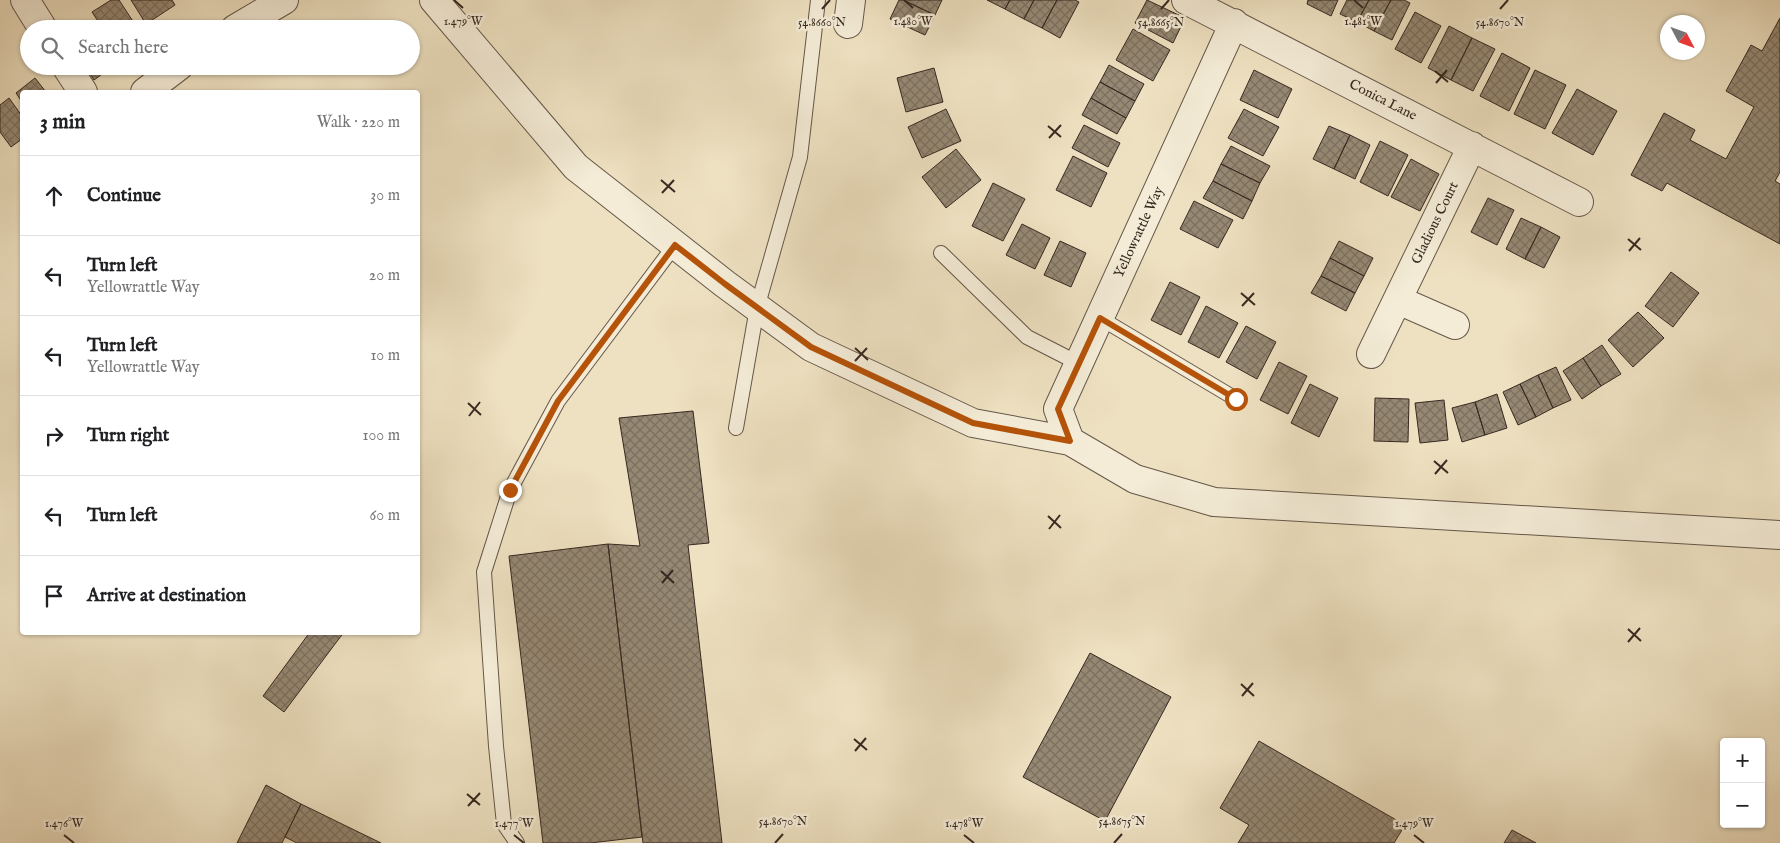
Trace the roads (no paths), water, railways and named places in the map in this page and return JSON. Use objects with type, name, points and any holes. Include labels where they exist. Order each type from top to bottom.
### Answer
[{"type":"street","points":[[25,0],[37,20]]},
{"type":"street","points":[[250,20],[284,0]]},
{"type":"street","points":[[434,0],[576,168],[757,308],[811,347],[973,423],[1070,441],[1135,478],[1214,502],[1780,535]]},
{"type":"street","name":"Conica Lane","points":[[1186,0],[1580,202]]},
{"type":"street","name":"Yellowrattle Way","points":[[1070,441],[1058,409],[1234,24]]},
{"type":"street","points":[[72,75],[82,90]]},
{"type":"street","points":[[148,90],[167,75]]},
{"type":"street","name":"Gladious Court","points":[[1371,354],[1472,146]]},
{"type":"street","points":[[1398,300],[1455,325]]},
{"type":"lane","points":[[736,428],[757,308],[800,157],[818,0]]},
{"type":"lane","points":[[517,843],[504,824],[496,746],[484,572],[510,490],[558,401],[675,245]]},
{"type":"lane","points":[[941,253],[1027,337],[1078,363]]},
{"type":"lane","points":[[1100,318],[1236,399]]}]
